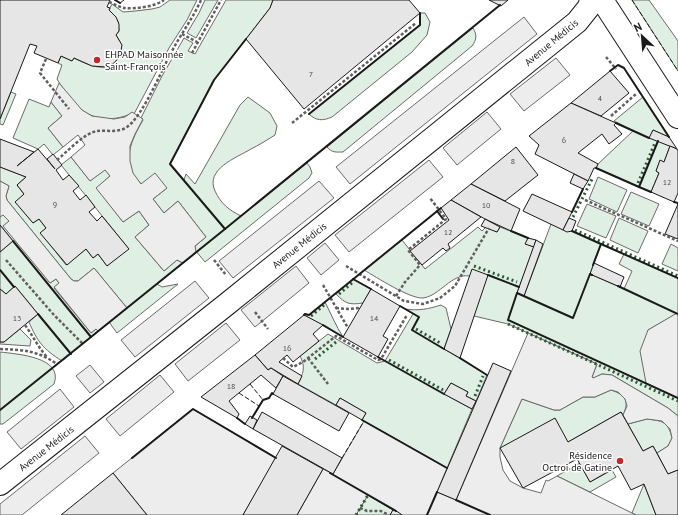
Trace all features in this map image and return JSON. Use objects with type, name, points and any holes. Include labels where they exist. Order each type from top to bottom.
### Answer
[{"type":"street","name":"Avenue Médicis","points":[[0,484],[227,304],[577,22],[589,7],[591,0]]},
{"type":"street","points":[[602,0],[678,117]]},
{"type":"path","points":[[109,2],[123,8],[138,8],[156,4],[164,0]]},
{"type":"path","points":[[57,160],[89,134],[96,131],[115,131],[126,128],[138,116],[182,34],[196,12],[201,0]]},
{"type":"path","points":[[192,53],[221,0]]},
{"type":"path","points":[[292,123],[416,23]]},
{"type":"path","points":[[182,34],[197,42]]},
{"type":"path","points":[[606,57],[615,67]]},
{"type":"path","points":[[46,58],[40,74],[69,109]]},
{"type":"path","points":[[611,116],[636,94],[632,88]]},
{"type":"path","points":[[396,296],[405,282],[420,265],[408,250],[446,219],[430,198]]},
{"type":"path","points":[[585,200],[678,241]]},
{"type":"path","points":[[346,266],[404,301],[422,304],[440,298],[455,286],[489,228]]},
{"type":"path","points":[[6,260],[54,315],[83,344]]},
{"type":"path","points":[[323,285],[348,328]]},
{"type":"path","points":[[336,308],[360,308]]},
{"type":"path","points":[[283,358],[293,367],[308,358],[336,336],[378,360],[382,359],[407,315]]},
{"type":"path","points":[[25,325],[37,346],[47,358]]},
{"type":"path","points":[[0,349],[26,350],[47,358],[57,364]]},
{"type":"path","points":[[308,358],[328,384]]},
{"type":"path","points":[[360,508],[367,511],[380,511],[389,515]]},
{"type":"green space","points":[[170,0],[197,0],[187,20],[169,48],[134,114],[132,113],[126,116],[107,119],[88,114],[78,107],[68,96],[57,79],[62,65],[58,63],[61,56],[72,61],[74,58],[97,67],[105,67],[110,65],[119,58],[121,51],[120,42],[116,35],[119,31],[118,21],[109,10],[112,4],[123,12],[160,7]]},
{"type":"green space","points":[[205,0],[218,0],[196,38],[187,33]]},
{"type":"green space","points":[[226,0],[273,0],[270,8],[214,80],[170,164],[184,180],[186,174],[195,184],[240,105],[248,97],[270,113],[277,126],[275,135],[230,160],[218,170],[214,176],[213,183],[217,196],[229,209],[241,216],[307,163],[312,173],[309,178],[205,262],[195,250],[195,246],[206,237],[178,201],[164,213],[153,199],[167,188],[141,184],[133,174],[130,167],[129,153],[133,139],[143,120],[141,118],[162,76],[184,38],[193,43],[188,51],[195,54]]},
{"type":"green space","points":[[632,0],[649,0],[678,41],[678,71]]},
{"type":"green space","points":[[420,13],[425,13],[430,22],[427,35],[412,52],[332,117],[320,120],[309,114],[420,25]]},
{"type":"green space","points":[[473,28],[476,37],[472,46],[343,152],[332,151],[327,147]]},
{"type":"green space","points":[[11,92],[16,94],[3,125],[0,124],[0,119]]},
{"type":"green space","points":[[643,97],[669,137],[653,130],[650,137],[670,146],[664,162],[660,161],[656,171],[659,173],[651,192],[596,168],[598,164],[633,131],[614,121]]},
{"type":"green space","points":[[29,99],[49,107],[51,102],[62,116],[48,128],[63,147],[53,155],[44,144],[38,149],[13,138]]},
{"type":"green space","points":[[71,157],[90,181],[105,169],[110,176],[97,188],[123,222],[139,211],[149,225],[135,237],[164,271],[177,260],[183,263],[157,284],[162,287],[178,284],[117,333],[109,322],[127,308],[94,268],[78,281],[71,279],[7,200],[6,196],[9,186],[0,181],[0,167],[26,177],[17,185],[24,194],[16,202],[33,223],[39,219],[46,228],[41,233],[66,265],[86,249],[93,258],[98,254],[107,266],[128,248],[61,165]]},
{"type":"green space","points":[[598,177],[627,190],[617,212],[589,199]]},
{"type":"green space","points":[[631,192],[659,204],[649,226],[621,214]]},
{"type":"green space","points":[[587,204],[616,216],[606,238],[577,226]]},
{"type":"green space","points":[[3,214],[9,221],[4,226],[50,283],[56,279],[59,283],[54,288],[91,333],[96,329],[98,331],[62,361],[50,353],[38,340],[29,322],[38,314],[15,286],[6,294],[0,289],[0,252],[13,241],[0,225],[0,217]]},
{"type":"green space","points":[[619,218],[648,231],[638,253],[610,240]]},
{"type":"green space","points":[[551,224],[572,231],[601,244],[590,274],[624,289],[632,271],[619,264],[624,254],[678,278],[678,313],[648,330],[646,383],[678,398],[678,416],[668,408],[612,375],[602,374],[594,378],[592,377],[597,364],[508,324],[474,316],[470,276],[457,278],[435,293],[423,298],[410,295],[364,270],[402,240],[425,269],[478,227],[482,231],[486,227],[497,232],[500,227],[528,238],[526,244],[534,247],[517,293],[524,296]]},
{"type":"green space","points":[[671,244],[678,248],[678,271],[662,264]]},
{"type":"green space","points":[[353,279],[371,289],[363,303],[348,303],[336,294]]},
{"type":"green space","points":[[325,302],[343,337],[304,315],[309,315]]},
{"type":"green space","points":[[441,305],[446,308],[451,329],[444,349],[487,375],[476,401],[466,396],[468,392],[451,383],[444,394],[472,409],[447,468],[362,420],[366,413],[340,398],[336,405],[298,384],[303,370],[303,364],[300,356],[328,334],[377,363],[385,361],[413,314],[405,309],[415,310],[432,308]]},
{"type":"green space","points":[[20,329],[31,340],[30,346],[0,344],[0,342],[4,342]]},
{"type":"green space","points":[[0,352],[37,359],[46,363],[52,368],[55,375],[54,384],[3,424],[0,424]]},
{"type":"green space","points":[[611,390],[620,394],[625,399],[626,405],[623,415],[621,412],[568,442],[500,448],[522,399],[554,410],[560,410],[583,397],[595,397]]},
{"type":"green space","points":[[647,419],[657,420],[664,423],[669,428],[672,438],[668,446],[657,453],[653,446],[643,451],[628,424]]},
{"type":"green space","points":[[580,463],[590,482],[612,470],[616,477],[590,492],[557,476]]},
{"type":"green space","points":[[644,484],[656,515],[636,515],[632,513]]},
{"type":"green space","points":[[368,495],[393,510],[390,515],[356,515]]},
{"type":"shaded area","points":[[524,17],[537,34],[350,184],[336,167]]},
{"type":"shaded area","points":[[556,58],[570,75],[524,111],[510,94]]},
{"type":"shaded area","points":[[59,83],[82,110],[92,116],[114,119],[125,117],[132,112],[143,119],[130,146],[130,161],[133,173],[141,184],[155,173],[167,188],[153,199],[164,213],[178,201],[206,237],[195,246],[196,252],[183,263],[177,260],[164,271],[135,237],[149,225],[139,211],[123,222],[96,188],[110,176],[105,170],[90,181],[71,157],[85,145],[78,135],[63,147],[48,128],[62,116],[51,102]]},
{"type":"shaded area","points":[[487,112],[501,129],[457,165],[443,148]]},
{"type":"shaded area","points":[[429,160],[443,177],[349,252],[335,235]]},
{"type":"shaded area","points":[[0,181],[9,186],[6,196],[7,200],[71,279],[78,281],[94,268],[127,308],[98,331],[96,329],[91,333],[54,287],[59,283],[56,279],[50,283],[3,226],[9,221],[3,215],[0,217]]},
{"type":"shaded area","points":[[319,181],[334,198],[233,278],[219,261]]},
{"type":"shaded area","points":[[325,243],[339,260],[321,275],[307,258]]},
{"type":"shaded area","points":[[296,266],[309,283],[255,327],[241,310]]},
{"type":"shaded area","points":[[195,281],[209,298],[135,357],[121,340]]},
{"type":"shaded area","points":[[677,313],[678,398],[646,383],[640,351],[648,330]]},
{"type":"shaded area","points":[[226,323],[240,340],[188,381],[175,364]]},
{"type":"shaded area","points":[[528,333],[597,364],[592,377],[593,378],[602,374],[612,375],[668,408],[678,416],[678,470],[668,474],[657,453],[668,446],[672,438],[670,429],[662,421],[647,419],[628,424],[623,415],[627,406],[625,399],[618,392],[611,390],[595,397],[583,397],[560,410],[554,410],[522,399],[500,448],[500,457],[503,470],[510,481],[523,488],[541,493],[546,480],[548,481],[557,476],[636,515],[402,515],[368,495],[356,515],[297,515],[323,469],[333,474],[364,421],[447,468],[437,492],[456,500]]},
{"type":"shaded area","points":[[90,365],[104,382],[90,393],[76,376]]},
{"type":"shaded area","points":[[160,375],[174,392],[120,436],[106,419]]},
{"type":"shaded area","points":[[60,389],[74,407],[21,449],[7,432]]},
{"type":"shaded area","points":[[193,409],[276,458],[243,515],[147,515],[113,473]]},
{"type":"shaded area","points":[[85,436],[99,453],[22,515],[0,515],[0,504]]},
{"type":"building","name":"EHPAD Maisonnée Saint-François","points":[[0,0],[110,0],[107,7],[110,8],[109,10],[116,17],[119,24],[119,31],[116,35],[122,45],[120,56],[114,63],[106,67],[92,66],[74,58],[72,61],[61,56],[58,63],[34,53],[37,46],[30,44],[0,119]]},
{"type":"building","points":[[273,0],[409,0],[420,13],[304,109],[246,39],[270,8]]},
{"type":"building","points":[[489,0],[508,0],[501,6]]},
{"type":"building","points":[[610,71],[629,93],[601,116],[571,103]]},
{"type":"building","points":[[571,103],[616,123],[614,125],[622,134],[609,144],[602,134],[578,153],[598,164],[596,168],[594,168],[588,181],[535,154],[539,145],[529,136]]},
{"type":"building","points":[[653,130],[669,137],[677,149],[649,138]]},
{"type":"building","points":[[0,139],[34,152],[17,166],[38,149],[55,169],[47,159],[53,154],[62,165],[56,170],[63,180],[69,175],[79,186],[73,191],[80,200],[86,195],[95,207],[89,212],[97,221],[102,216],[129,249],[107,266],[98,254],[93,258],[86,249],[67,265],[40,233],[46,228],[39,219],[33,223],[15,202],[24,194],[17,185],[26,177],[0,167]]},
{"type":"building","points":[[670,146],[678,151],[678,193],[674,202],[651,192],[659,173],[656,171],[660,160],[664,162]]},
{"type":"building","points":[[516,147],[538,175],[505,201],[471,184]]},
{"type":"building","points":[[574,174],[588,181],[583,189],[570,183]]},
{"type":"building","points":[[471,184],[520,209],[511,231],[485,219],[451,200]]},
{"type":"building","points":[[532,194],[572,212],[563,230],[523,211]]},
{"type":"building","points":[[451,200],[481,217],[448,244],[450,248],[446,251],[443,248],[422,265],[410,251],[449,220],[441,208]]},
{"type":"building","points":[[678,204],[678,239],[665,234]]},
{"type":"building","points":[[569,218],[576,221],[572,231],[567,232],[563,230]]},
{"type":"building","points":[[485,219],[500,227],[497,232],[481,226]]},
{"type":"building","points":[[0,225],[13,241],[0,252]]},
{"type":"building","points":[[528,238],[536,240],[534,247],[525,244]]},
{"type":"building","points":[[536,240],[543,244],[524,296],[517,293]]},
{"type":"building","points":[[594,263],[624,277],[620,287],[590,274]]},
{"type":"building","points":[[472,269],[488,275],[460,358],[444,349]]},
{"type":"building","points":[[15,286],[38,314],[4,342],[0,342],[0,289],[6,294]]},
{"type":"building","points":[[371,289],[400,306],[383,336],[388,339],[378,357],[343,337]]},
{"type":"building","points":[[304,315],[323,325],[313,334],[319,341],[293,362],[287,355],[279,362],[302,376],[298,384],[271,368],[268,370],[255,355]]},
{"type":"building","points":[[255,355],[268,370],[271,368],[283,376],[276,388],[261,375],[229,401],[239,414],[237,418],[201,397]]},
{"type":"building","points":[[493,363],[511,371],[456,500],[437,492]]},
{"type":"building","points":[[283,376],[349,413],[339,431],[273,394]]},
{"type":"building","points":[[451,383],[468,392],[466,396],[476,401],[472,409],[444,394]]},
{"type":"building","points":[[340,398],[366,413],[362,420],[336,405]]},
{"type":"building","points":[[262,412],[342,458],[333,474],[253,429]]},
{"type":"building","name":"Résidence Octroi de Gatine","points":[[621,412],[643,451],[653,446],[668,474],[678,470],[678,515],[656,515],[644,484],[631,490],[618,466],[590,482],[577,459],[523,488],[500,448],[555,418],[568,442]]},
{"type":"building","points":[[250,416],[257,420],[253,429],[245,424]]},
{"type":"building","points":[[282,446],[323,469],[297,515],[243,515]]},
{"type":"building","points":[[113,473],[147,515],[61,515]]},
{"type":"building","points":[[393,510],[398,512],[402,515],[390,515]]},
{"type":"hedge","points":[[638,183],[655,143]]},
{"type":"hedge","points":[[573,217],[593,177]]},
{"type":"hedge","points":[[575,230],[678,276]]},
{"type":"hedge","points":[[474,266],[517,282]]},
{"type":"hedge","points":[[339,294],[353,282]]},
{"type":"hedge","points":[[311,316],[324,305]]},
{"type":"hedge","points":[[508,324],[678,401]]},
{"type":"hedge","points":[[416,329],[442,344]]},
{"type":"hedge","points":[[315,359],[336,342]]},
{"type":"hedge","points":[[389,360],[443,390]]},
{"type":"hedge","points":[[475,396],[483,376]]},
{"type":"hedge","points":[[356,515],[368,495]]},
{"type":"fence","points":[[120,3],[124,0]]},
{"type":"fence","points":[[632,0],[678,71]]},
{"type":"fence","points":[[250,384],[263,400]]},
{"type":"fence","points":[[239,393],[259,406]]},
{"type":"fence","points":[[342,458],[364,421]]},
{"type":"wall","points":[[115,0],[120,3]]},
{"type":"wall","points":[[225,229],[500,5]]},
{"type":"wall","points":[[309,114],[420,25],[420,13]]},
{"type":"wall","points":[[13,241],[91,337],[225,229],[170,164],[214,80],[246,39]]},
{"type":"wall","points":[[610,71],[618,65],[624,68],[669,137]]},
{"type":"wall","points":[[616,123],[649,138]]},
{"type":"wall","points":[[596,168],[639,187],[658,141]]},
{"type":"wall","points":[[639,187],[651,192]]},
{"type":"wall","points":[[572,212],[583,189]]},
{"type":"wall","points":[[674,202],[678,203]]},
{"type":"wall","points":[[304,315],[309,315],[441,208]]},
{"type":"wall","points":[[437,211],[443,219]]},
{"type":"wall","points":[[511,231],[528,238]]},
{"type":"wall","points":[[572,231],[601,244]]},
{"type":"wall","points":[[593,265],[601,244],[678,278]]},
{"type":"wall","points":[[0,270],[14,287]]},
{"type":"wall","points":[[592,275],[590,274],[573,318],[517,293],[508,320],[678,398]]},
{"type":"wall","points":[[488,275],[519,287]]},
{"type":"wall","points":[[353,279],[371,289]]},
{"type":"wall","points":[[618,286],[678,314]]},
{"type":"wall","points":[[400,306],[419,317],[412,330],[444,349]]},
{"type":"wall","points":[[38,314],[71,354]]},
{"type":"wall","points":[[323,325],[343,337]]},
{"type":"wall","points":[[0,410],[91,337]]},
{"type":"wall","points":[[378,357],[444,394]]},
{"type":"wall","points":[[460,358],[487,375]]},
{"type":"wall","points":[[252,418],[263,400],[269,398],[272,393],[273,394]]},
{"type":"wall","points":[[132,458],[193,409],[276,458]]},
{"type":"wall","points":[[237,418],[245,424]]},
{"type":"wall","points":[[362,420],[447,468]]},
{"type":"wall","points":[[330,473],[396,511]]},
{"type":"wall","points":[[427,515],[437,492]]},
{"type":"wall","points":[[456,500],[490,515]]},
{"type":"place","name":"EHPAD Maisonnée Saint-François","points":[[97,60]]},
{"type":"place","name":"Résidence Octroi de Gatine","points":[[620,461]]}]
